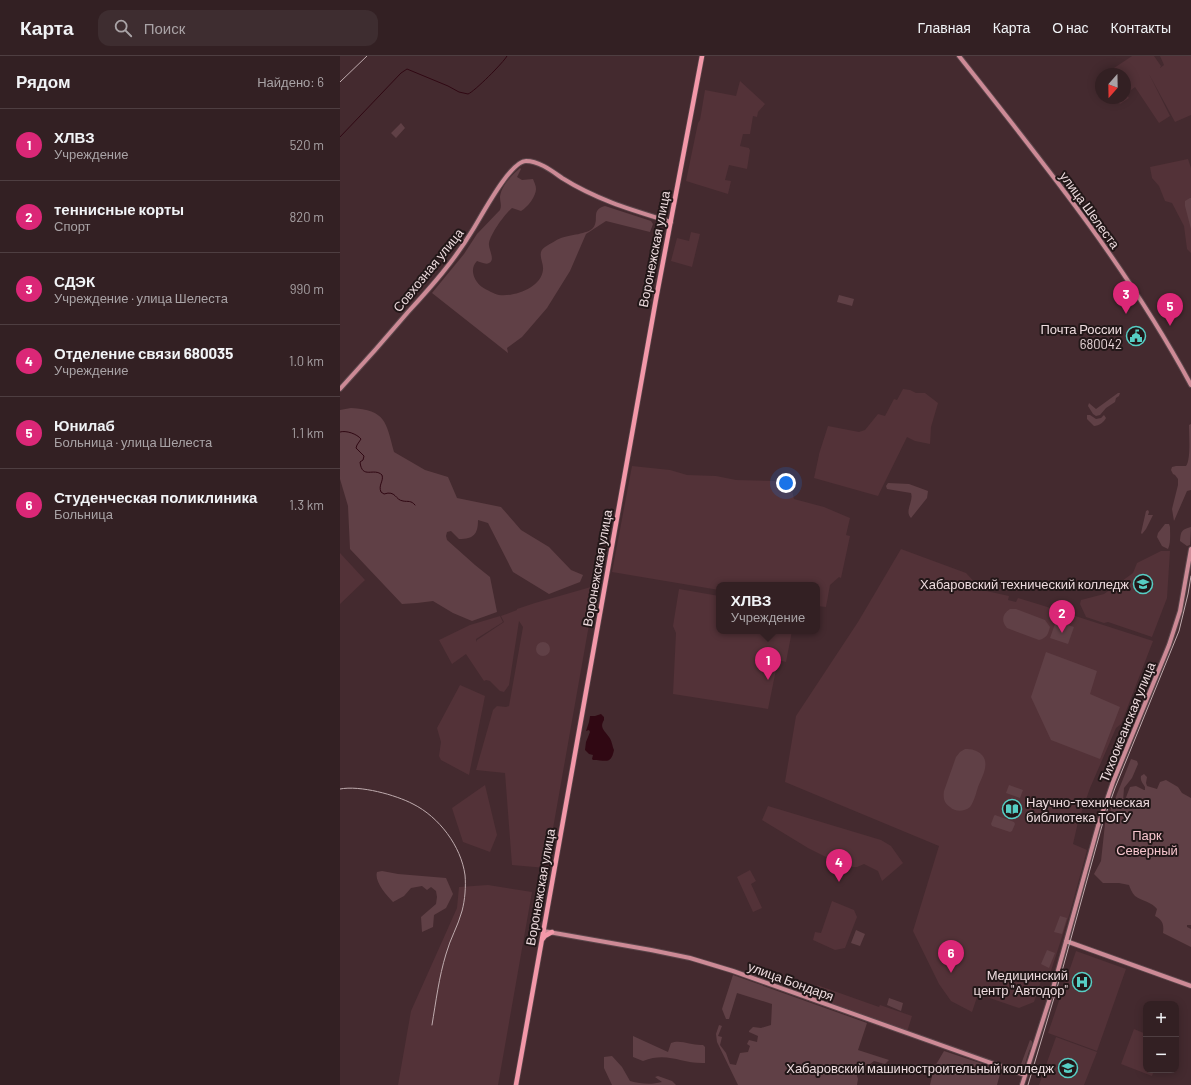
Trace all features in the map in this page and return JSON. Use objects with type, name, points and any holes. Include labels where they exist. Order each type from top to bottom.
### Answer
[{"type":"highway","name":"Воронежская улица","points":[[516,1085],[702,56]]},
{"type":"highway","points":[[541,941],[545,936],[552,932]]},
{"type":"main road","name":"улица Шелеста","points":[[959,56],[1045,165],[1116,262],[1138,294],[1190,382]]},
{"type":"main road","name":"Совхозная улица","points":[[340,389],[449,265],[472,232],[480,216],[506,177],[518,164],[527,161],[538,164],[586,192],[607,201],[671,222]]},
{"type":"main road","name":"Тихоокеанская улица","points":[[1022,1085],[1052,992],[1098,826],[1175,628],[1181,606],[1191,549]]},
{"type":"main road","points":[[545,920],[547,927],[552,932]]},
{"type":"main road","name":"улица Бондаря","points":[[543,931],[690,958],[733,971],[1025,1075]]},
{"type":"main road","points":[[1066,941],[1191,986]]},
{"type":"shaded area","points":[[1132,56],[1154,56],[1161,66],[1160,68],[1164,65],[1160,56],[1191,56],[1191,115],[1175,122],[1149,74],[1170,116],[1159,123],[1135,87],[1131,90],[1131,68],[1114,68]]},
{"type":"shaded area","points":[[740,81],[765,104],[758,112],[757,117],[753,116],[750,134],[743,134],[740,146],[749,148],[750,150],[747,169],[729,165],[725,180],[731,181],[728,194],[686,181],[698,123],[700,120],[705,90],[736,96]]},
{"type":"shaded area","points":[[1188,159],[1191,168],[1191,253],[1187,249],[1184,226],[1172,203],[1165,201],[1159,186],[1152,178],[1150,167]]},
{"type":"shaded area","points":[[691,232],[700,234],[692,267],[671,261],[677,238],[689,241]]},
{"type":"shaded area","points":[[903,389],[916,393],[925,393],[938,403],[931,427],[930,444],[915,441],[907,437],[878,496],[814,478],[819,454],[828,426],[859,432],[865,430],[878,414],[885,416],[894,399],[897,400]]},
{"type":"shaded area","points":[[632,466],[670,470],[687,475],[716,476],[736,480],[775,481],[792,490],[794,499],[824,507],[850,518],[846,535],[850,536],[841,578],[839,577],[830,585],[826,607],[820,606],[820,582],[716,582],[716,589],[612,572]]},
{"type":"shaded area","points":[[901,549],[966,573],[982,590],[1009,596],[1008,600],[1016,602],[1018,598],[1153,641],[1121,724],[1116,728],[1090,788],[1078,822],[1073,844],[1087,850],[1071,909],[1048,980],[1042,978],[1034,1002],[1019,1008],[978,994],[972,1012],[951,1001],[939,984],[913,931],[939,846],[785,782],[796,716],[858,622]]},
{"type":"shaded area","name":"Хабаровский технический колледж","points":[[1161,551],[1170,551],[1167,598],[1152,637],[1108,622],[1104,623],[1086,617],[1080,604],[1081,600],[1104,594],[1133,573],[1137,563]]},
{"type":"shaded area","points":[[340,553],[365,580],[340,604]]},
{"type":"shaded area","points":[[591,587],[587,601],[593,602],[546,868],[512,865],[505,773],[476,770],[493,710],[497,706],[509,706],[523,627],[519,621],[509,685],[504,692],[500,691],[490,681],[484,681],[466,654],[452,664],[439,640],[470,625],[500,616],[503,622],[476,639],[476,642],[504,622],[501,616],[535,603]]},
{"type":"shaded area","points":[[679,589],[716,595],[716,634],[791,634],[786,662],[778,660],[768,709],[673,694],[676,633],[673,626]]},
{"type":"shaded area","points":[[460,685],[485,696],[469,775],[441,760],[439,756],[441,742],[437,728]]},
{"type":"shaded area","points":[[601,714],[604,717],[602,727],[610,739],[614,750],[613,755],[607,761],[593,760],[593,755],[589,754],[585,750],[590,732],[589,730],[586,731],[590,716]]},
{"type":"shaded area","points":[[485,785],[497,835],[490,852],[463,842],[452,808]]},
{"type":"shaded area","points":[[768,806],[881,840],[891,846],[903,863],[882,881],[878,871],[864,864],[857,867],[846,867],[808,848],[762,820]]},
{"type":"shaded area","points":[[750,870],[756,881],[751,884],[762,908],[753,912],[737,877]]},
{"type":"shaded area","points":[[488,885],[532,892],[498,1085],[398,1085],[411,1011],[457,908],[459,887]]},
{"type":"shaded area","points":[[832,901],[854,910],[857,917],[845,948],[835,950],[813,940],[815,932],[821,933]]},
{"type":"shaded area","points":[[1076,951],[1126,969],[1097,1051],[1048,1033]]},
{"type":"shaded area","points":[[817,985],[879,1007],[880,1005],[912,1016],[907,1032],[812,998]]},
{"type":"shaded area","points":[[1134,1029],[1143,1033],[1143,1073],[1121,1064]]},
{"type":"shaded area","name":"Хабаровский машиностроительный колледж","points":[[1056,1037],[1097,1052],[1084,1085],[1039,1085]]},
{"type":"shaded area","points":[[1144,1073],[1153,1073],[1152,1076]]},
{"type":"green space","points":[[401,123],[405,128],[396,138],[391,133]]},
{"type":"green space","points":[[520,168],[521,169],[517,177],[522,180],[533,179],[536,188],[535,195],[521,211],[512,208],[492,234],[489,243],[492,257],[491,262],[486,264],[477,261],[473,268],[477,282],[495,294],[505,295],[519,293],[537,282],[543,270],[541,255],[542,249],[561,238],[591,230],[596,222],[596,213],[600,208],[605,206],[651,221],[653,224],[650,232],[606,221],[586,234],[570,271],[547,308],[522,337],[507,348],[508,353],[432,293],[464,254],[477,234],[500,210],[500,197],[502,189],[510,177]]},
{"type":"green space","points":[[1190,198],[1191,229],[1185,206],[1185,201]]},
{"type":"green space","points":[[839,295],[854,299],[852,306],[837,302]]},
{"type":"green space","points":[[1120,393],[1115,402],[1106,408],[1100,415],[1096,416],[1093,414],[1088,406],[1089,403],[1096,409]]},
{"type":"green space","points":[[351,408],[363,409],[378,415],[386,425],[394,452],[425,470],[448,477],[457,498],[501,507],[521,530],[549,547],[571,570],[583,575],[580,582],[549,594],[513,572],[488,523],[478,520],[476,532],[472,537],[459,539],[451,531],[447,532],[446,536],[447,540],[490,577],[497,612],[472,621],[453,613],[433,601],[402,604],[350,549],[348,506],[340,479],[340,410]]},
{"type":"green space","points":[[1087,415],[1090,415],[1096,419],[1101,418],[1104,415],[1106,418],[1101,424],[1094,426],[1087,419]]},
{"type":"green space","points":[[1191,424],[1191,490],[1187,491],[1174,521],[1172,509],[1178,479],[1171,470],[1172,467],[1186,466],[1188,463],[1189,425]]},
{"type":"green space","points":[[888,483],[909,484],[928,491],[927,498],[911,518],[908,512],[912,496],[911,493],[887,489],[886,486]]},
{"type":"green space","points":[[1148,510],[1148,515],[1153,515],[1142,534],[1146,511]]},
{"type":"green space","points":[[1165,524],[1169,524],[1170,527],[1170,541],[1168,549],[1162,546],[1157,537],[1158,533]]},
{"type":"green space","points":[[1191,527],[1190,545],[1187,546],[1180,541],[1181,535],[1183,530]]},
{"type":"green space","points":[[1010,609],[1016,609],[1045,620],[1050,627],[1049,632],[1044,638],[1039,640],[1007,628],[1003,618],[1005,613]]},
{"type":"green space","points":[[1056,621],[1074,627],[1068,644],[1050,638]]},
{"type":"green space","points":[[543,642],[548,644],[550,649],[548,654],[543,656],[538,654],[536,649],[538,644]]},
{"type":"green space","points":[[1046,652],[1097,671],[1090,694],[1120,707],[1100,759],[1051,740],[1031,697]]},
{"type":"green space","points":[[965,749],[974,750],[980,753],[984,759],[985,766],[974,800],[970,807],[962,811],[957,811],[952,809],[945,802],[944,791],[956,757]]},
{"type":"green space","name":"Парк Северный","points":[[1131,759],[1137,761],[1138,764],[1132,778],[1124,788],[1123,801],[1125,800],[1130,787],[1136,786],[1145,790],[1145,787],[1141,781],[1141,776],[1144,774],[1147,777],[1147,786],[1157,789],[1160,782],[1166,780],[1178,787],[1182,793],[1191,798],[1191,925],[1187,925],[1187,927],[1191,929],[1191,947],[1163,933],[1162,923],[1160,919],[1155,916],[1157,909],[1135,896],[1129,885],[1119,883],[1103,883],[1094,874],[1101,861],[1105,824]]},
{"type":"green space","points":[[1009,785],[1023,790],[1020,798],[1006,793]]},
{"type":"green space","points":[[995,815],[1014,822],[1015,824],[1012,831],[1010,832],[992,826],[991,824]]},
{"type":"green space","points":[[382,871],[398,874],[446,878],[453,894],[446,908],[434,915],[433,927],[422,932],[421,917],[436,904],[436,891],[431,887],[427,890],[422,886],[411,888],[404,896],[393,902],[384,892],[377,880],[377,872]]},
{"type":"green space","points":[[1060,916],[1067,918],[1062,934],[1054,932]]},
{"type":"green space","points":[[856,930],[865,934],[860,946],[851,943]]},
{"type":"green space","points":[[1047,950],[1055,953],[1049,968],[1041,964]]},
{"type":"green space","points":[[733,975],[867,1023],[858,1050],[889,1060],[885,1064],[874,1061],[865,1068],[856,1072],[858,1079],[857,1085],[738,1085],[717,1042],[716,1034],[719,1025],[722,1026],[718,1036],[722,1037],[720,1045],[726,1053],[730,1064],[736,1065],[740,1053],[748,1052],[750,1046],[747,1044],[749,1040],[757,1042],[758,1036],[749,1031],[753,1027],[761,1028],[771,1025],[772,1004],[737,993],[729,1019],[726,1019],[722,1009]]},
{"type":"green space","points":[[889,998],[903,1003],[901,1011],[887,1005]]},
{"type":"green space","points":[[633,1036],[668,1052],[671,1043],[675,1042],[703,1045],[705,1047],[705,1063],[660,1057],[643,1061],[633,1057]]},
{"type":"green space","points":[[1030,1040],[1032,1041],[1032,1045],[1024,1067],[1021,1070],[1020,1067]]},
{"type":"green space","points":[[944,1051],[1001,1070],[997,1085],[930,1085],[934,1068]]},
{"type":"green space","points":[[612,1056],[622,1067],[630,1081],[646,1084],[662,1082],[655,1077],[658,1076],[672,1081],[676,1085],[612,1085],[604,1068],[604,1057]]},
{"type":"waterway","points":[[340,137],[401,73],[407,69],[459,92],[468,94],[489,76],[507,56]]},
{"type":"waterway","points":[[340,432],[351,433],[361,439],[356,448],[364,456],[363,460],[360,462],[361,467],[366,472],[375,472],[382,475],[380,487],[381,492],[384,494],[391,493],[400,500],[411,502],[415,505]]},
{"type":"tram line","points":[[1028,1085],[1062,971],[1103,822],[1115,788],[1179,631],[1191,576]]},
{"type":"railway","points":[[340,82],[367,56]]},
{"type":"railway","points":[[340,789],[357,788],[378,792],[397,797],[423,810],[432,816],[454,843],[463,864],[465,875],[464,902],[444,963],[432,1025]]},
{"type":"place","name":"СДЭК","points":[[1126,314]]},
{"type":"place","name":"Юнилаб","points":[[1170,326]]},
{"type":"place","name":"Почта России 680042","points":[[1136,336]]},
{"type":"place","name":"Хабаровский технический колледж","points":[[1143,584]]},
{"type":"place","name":"теннисные корты","points":[[1062,633]]},
{"type":"place","name":"ХЛВЗ","points":[[768,680]]},
{"type":"place","name":"Научно-техническая библиотека ТОГУ","points":[[1012,809]]},
{"type":"place","name":"Отделение связи 680035","points":[[839,882]]},
{"type":"place","name":"Студенческая поликлиника","points":[[951,973]]},
{"type":"place","name":"Медицинский центр \"Автодор\"","points":[[1082,982]]},
{"type":"place","name":"Хабаровский машиностроительный колледж","points":[[1068,1068]]}]
